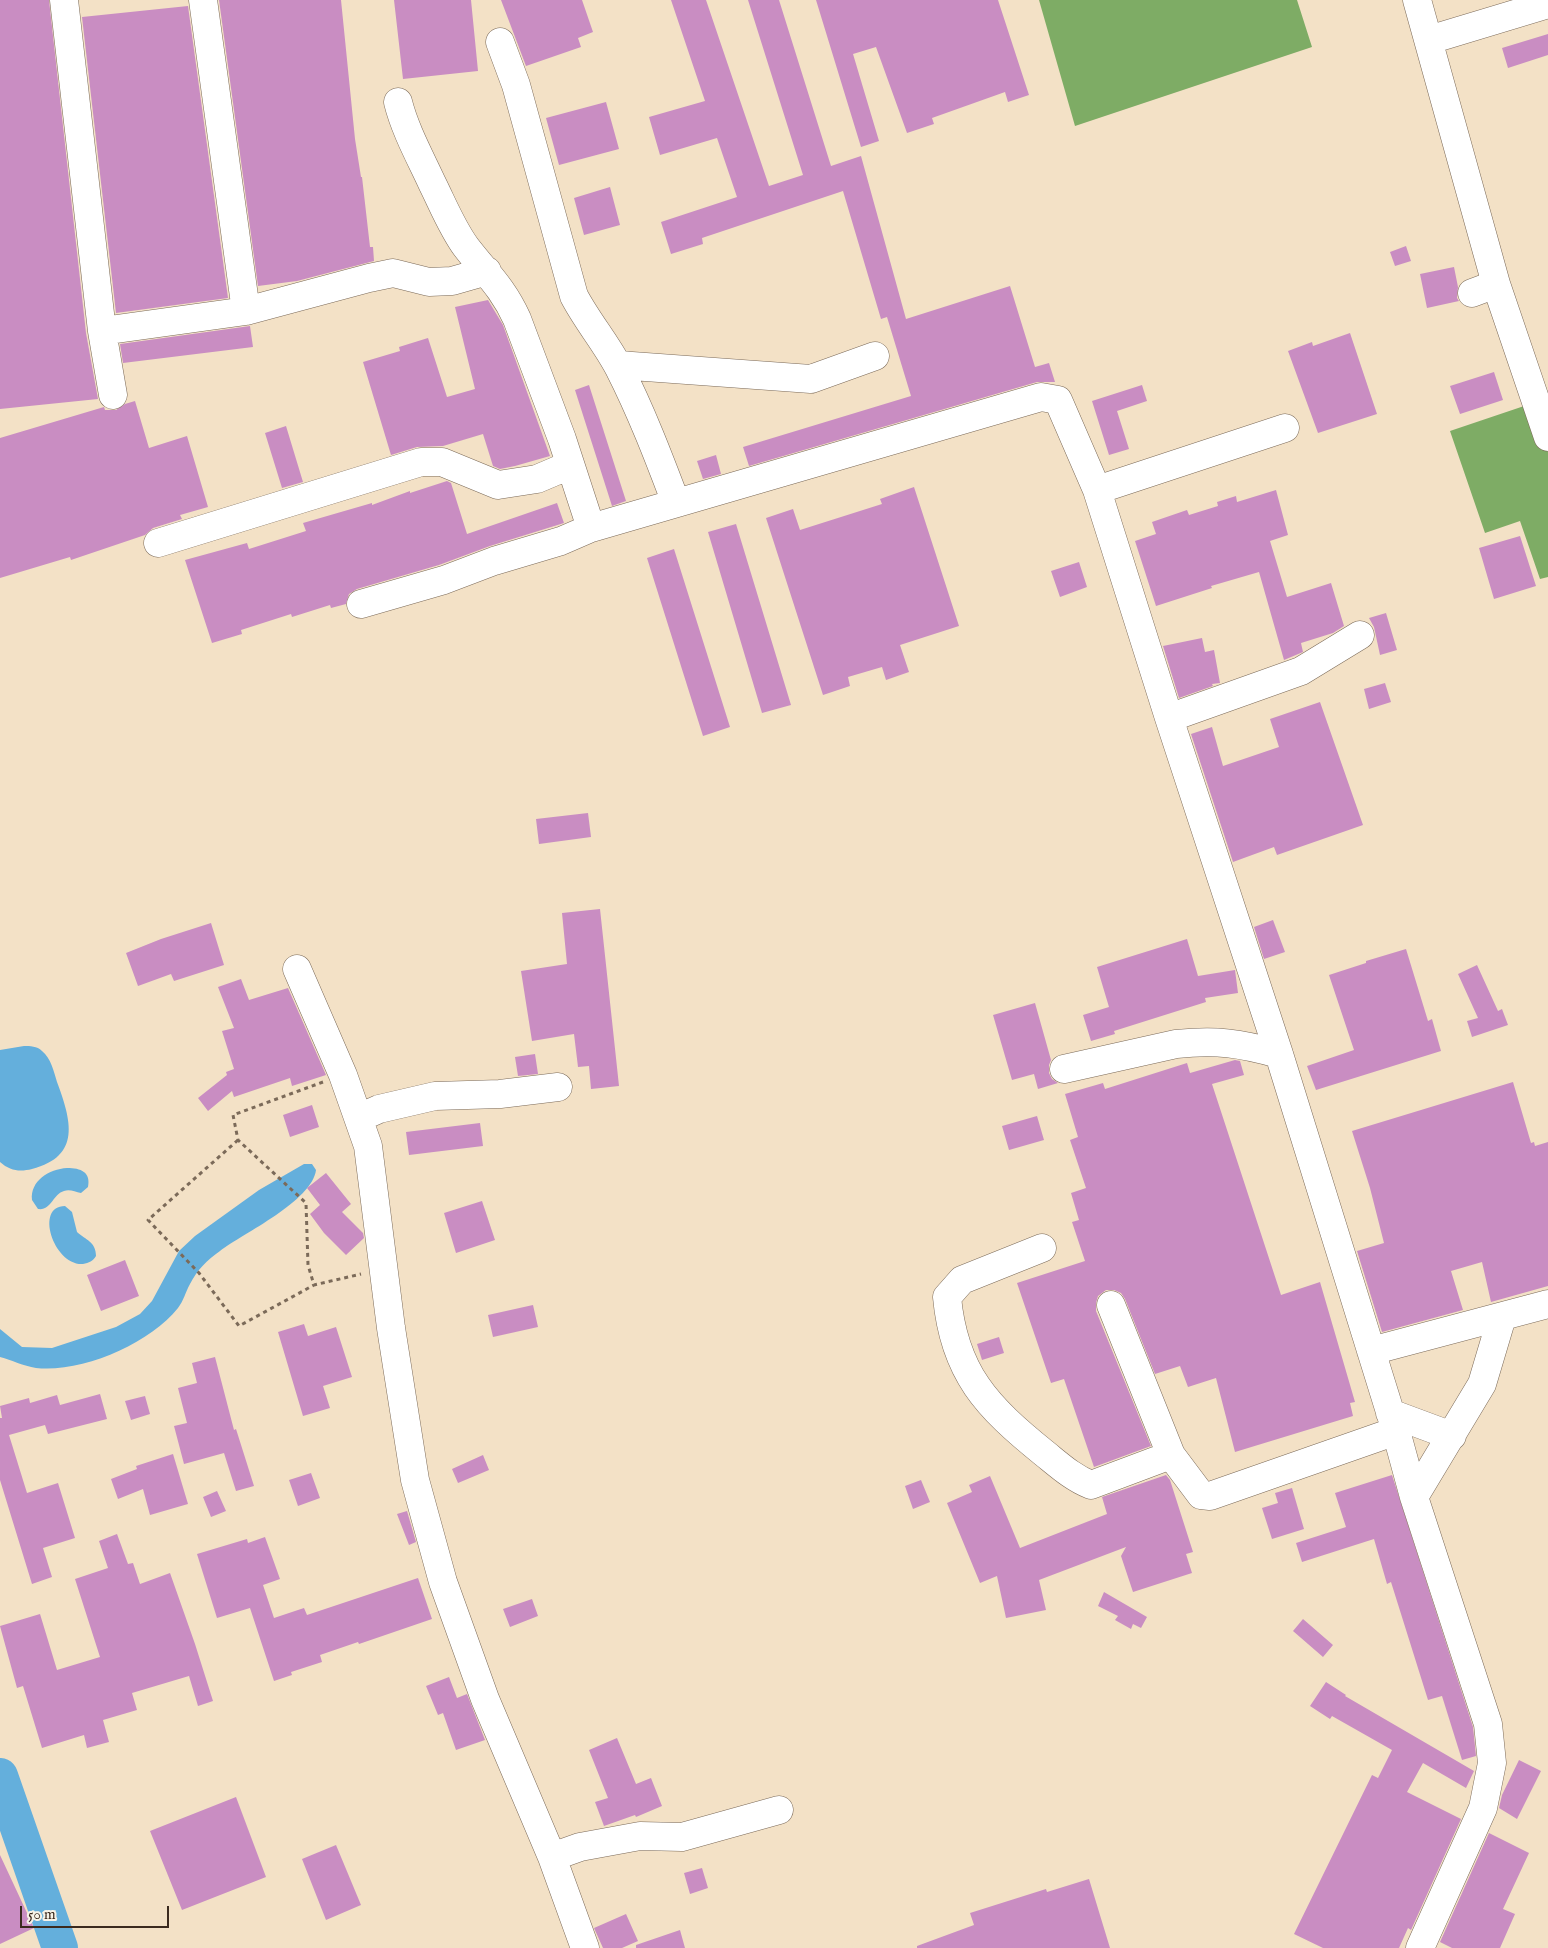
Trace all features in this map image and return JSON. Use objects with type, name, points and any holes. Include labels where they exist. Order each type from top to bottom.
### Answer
[{"type":"street","points":[[64,0],[102,331],[113,396]]},
{"type":"street","points":[[203,0],[246,311]]},
{"type":"street","points":[[1417,0],[1429,40],[1484,289],[1548,437]]},
{"type":"street","points":[[1429,40],[1548,4]]},
{"type":"street","points":[[500,42],[516,85],[574,296],[587,320],[618,366],[630,390],[676,503]]},
{"type":"street","points":[[398,102],[414,146],[453,226],[466,247],[509,300],[539,373],[591,528]]},
{"type":"street","points":[[102,331],[246,311],[393,273],[429,282],[452,281],[487,272]]},
{"type":"street","points":[[618,366],[811,379],[874,356]]},
{"type":"street","points":[[361,604],[444,580],[494,561],[561,541],[591,528],[676,503],[1041,397],[1058,400],[1097,490],[1279,1054],[1393,1422],[1414,1497],[1488,1724],[1492,1763],[1483,1808],[1420,1948]]},
{"type":"street","points":[[1097,490],[1285,428]]},
{"type":"street","points":[[158,542],[421,462],[442,462],[498,484],[538,478],[570,465]]},
{"type":"street","points":[[1169,718],[1301,671],[1360,635]]},
{"type":"street","points":[[298,970],[343,1075],[368,1146],[383,1268],[415,1480],[443,1582],[485,1699],[552,1857],[584,1948]]},
{"type":"street","points":[[1064,1070],[1191,1042],[1225,1042],[1279,1054]]},
{"type":"street","points":[[359,1118],[379,1109],[435,1096],[500,1094],[558,1087]]},
{"type":"street","points":[[1042,1248],[962,1280],[947,1297],[950,1325],[971,1380],[984,1398],[1033,1444],[1078,1480],[1085,1483],[1091,1485],[1171,1455]]},
{"type":"street","points":[[1111,1304],[1171,1455],[1201,1495],[1210,1496],[1393,1422],[1452,1436]]},
{"type":"street","points":[[1371,1351],[1548,1304]]},
{"type":"street","points":[[1414,1497],[1482,1384],[1502,1317]]},
{"type":"street","points":[[552,1857],[580,1847],[640,1836],[682,1837],[779,1810]]},
{"type":"path","points":[[314,1285],[308,1264],[306,1203],[238,1140],[233,1115],[343,1075]]},
{"type":"path","points":[[238,1140],[148,1220],[199,1273],[239,1326],[314,1285],[383,1268]]},
{"type":"green space","points":[[1039,0],[1297,0],[1312,47],[1075,126]]},
{"type":"green space","points":[[1533,403],[1548,452],[1548,577],[1540,579],[1520,521],[1485,533],[1450,431]]},
{"type":"water","points":[[24,1046],[40,1049],[50,1061],[66,1110],[68,1135],[66,1146],[59,1155],[48,1163],[32,1169],[19,1170],[11,1169],[0,1162],[0,1050]]},
{"type":"water","points":[[304,1164],[312,1164],[316,1170],[312,1182],[303,1193],[276,1215],[215,1254],[199,1270],[178,1308],[150,1333],[113,1353],[74,1366],[36,1368],[0,1357],[0,1329],[22,1347],[52,1348],[116,1327],[140,1314],[152,1301],[179,1251],[195,1236],[259,1190]]},
{"type":"water","points":[[67,1168],[84,1172],[88,1178],[88,1187],[81,1193],[70,1190],[64,1191],[57,1195],[49,1205],[38,1209],[32,1200],[32,1193],[37,1182],[47,1174]]},
{"type":"water","points":[[65,1206],[72,1212],[77,1232],[90,1242],[96,1251],[96,1256],[89,1262],[83,1264],[73,1262],[56,1247],[49,1225],[51,1215],[56,1209]]},
{"type":"building","points":[[0,0],[49,0],[86,333],[98,399],[0,409]]},
{"type":"building","points":[[219,0],[341,0],[355,139],[362,177],[370,247],[373,247],[374,261],[297,281],[258,286]]},
{"type":"building","points":[[394,0],[471,0],[478,71],[403,79]]},
{"type":"building","points":[[501,0],[582,0],[593,32],[578,38],[581,47],[526,66]]},
{"type":"building","points":[[671,0],[706,0],[769,186],[803,175],[748,0],[779,0],[831,166],[861,156],[906,319],[1010,286],[1035,367],[1049,363],[1055,382],[1037,382],[749,466],[743,447],[911,396],[887,317],[881,319],[843,191],[702,238],[703,244],[671,254],[661,222],[737,197],[717,138],[660,155],[649,117],[705,101]]},
{"type":"building","points":[[816,0],[998,0],[1029,95],[1008,102],[1005,92],[932,118],[934,124],[907,133],[876,47],[853,54],[879,141],[861,147]]},
{"type":"building","points":[[188,6],[228,298],[116,313],[82,17]]},
{"type":"building","points":[[1548,34],[1548,55],[1508,68],[1502,48]]},
{"type":"building","points":[[606,102],[619,149],[559,165],[546,118]]},
{"type":"building","points":[[610,187],[620,225],[584,235],[574,198]]},
{"type":"building","points":[[1406,246],[1411,261],[1395,266],[1390,252]]},
{"type":"building","points":[[1454,267],[1458,287],[1457,298],[1459,301],[1427,308],[1420,274]]},
{"type":"building","points":[[488,300],[503,325],[550,456],[500,469],[493,466],[483,434],[443,446],[417,447],[391,455],[363,362],[400,351],[399,347],[428,338],[447,397],[475,389],[455,307]]},
{"type":"building","points":[[250,326],[253,347],[123,363],[120,344]]},
{"type":"building","points":[[1350,333],[1377,414],[1318,433],[1288,351],[1312,342],[1313,346]]},
{"type":"building","points":[[1494,372],[1503,400],[1460,414],[1450,386]]},
{"type":"building","points":[[589,385],[626,501],[612,506],[575,390]]},
{"type":"building","points":[[1142,385],[1147,401],[1117,411],[1129,449],[1109,455],[1092,401]]},
{"type":"building","points":[[135,401],[149,448],[187,436],[208,507],[180,515],[182,519],[153,528],[145,535],[71,560],[70,557],[0,578],[0,438],[104,407],[105,410],[116,410],[125,404]]},
{"type":"building","points":[[286,426],[303,482],[282,488],[265,433]]},
{"type":"building","points":[[716,455],[721,474],[703,479],[697,461]]},
{"type":"building","points":[[447,481],[451,483],[467,534],[557,503],[564,523],[490,546],[439,565],[357,589],[349,594],[346,604],[331,608],[330,605],[292,617],[291,614],[241,630],[242,634],[212,643],[185,560],[247,543],[249,549],[306,531],[303,523],[372,503],[372,505],[410,491],[410,493]]},
{"type":"building","points":[[914,487],[959,626],[900,645],[909,672],[886,680],[882,667],[848,677],[850,686],[823,695],[766,518],[793,509],[800,530],[882,504],[880,499]]},
{"type":"building","points":[[1276,490],[1288,535],[1270,541],[1287,597],[1331,583],[1344,626],[1333,633],[1301,643],[1303,652],[1284,660],[1259,572],[1211,586],[1212,588],[1156,606],[1135,541],[1156,534],[1152,522],[1187,510],[1189,515],[1218,506],[1217,502],[1236,496],[1237,502]]},
{"type":"building","points":[[736,524],[791,705],[762,713],[708,532]]},
{"type":"building","points":[[1520,536],[1536,586],[1494,599],[1479,548]]},
{"type":"building","points":[[674,549],[730,727],[703,736],[647,558]]},
{"type":"building","points":[[1079,562],[1087,587],[1060,597],[1051,571]]},
{"type":"building","points":[[1386,613],[1397,650],[1380,655],[1374,627],[1369,618]]},
{"type":"building","points":[[1202,638],[1205,652],[1214,650],[1220,683],[1212,684],[1213,686],[1179,698],[1163,646]]},
{"type":"building","points":[[1385,683],[1391,702],[1369,709],[1364,689]]},
{"type":"building","points":[[1320,702],[1363,825],[1277,855],[1274,847],[1233,862],[1191,734],[1212,727],[1223,766],[1279,747],[1270,719]]},
{"type":"building","points":[[588,813],[591,837],[539,844],[536,819]]},
{"type":"building","points":[[600,909],[619,1086],[591,1089],[589,1066],[578,1067],[574,1034],[532,1041],[521,971],[567,964],[562,913]]},
{"type":"building","points":[[1273,920],[1285,952],[1264,959],[1254,927]]},
{"type":"building","points":[[211,923],[224,965],[174,981],[171,974],[138,986],[126,953],[161,939]]},
{"type":"building","points":[[1187,939],[1198,976],[1235,970],[1238,993],[1205,998],[1206,1002],[1114,1031],[1115,1034],[1091,1041],[1083,1015],[1109,1007],[1097,967]]},
{"type":"building","points":[[1406,949],[1428,1021],[1432,1019],[1441,1051],[1316,1090],[1307,1066],[1354,1050],[1329,975]]},
{"type":"building","points":[[1477,965],[1498,1011],[1502,1009],[1508,1025],[1472,1037],[1467,1021],[1478,1018],[1458,974]]},
{"type":"building","points":[[241,979],[249,1000],[288,988],[326,1075],[292,1086],[290,1078],[234,1097],[232,1091],[208,1111],[198,1098],[227,1075],[226,1072],[234,1069],[222,1031],[234,1028],[218,987]]},
{"type":"building","points":[[1035,1003],[1051,1060],[1049,1073],[1052,1079],[1058,1083],[1038,1089],[1034,1074],[1012,1080],[993,1015]]},
{"type":"building","points":[[535,1054],[538,1074],[518,1076],[515,1057]]},
{"type":"building","points":[[1235,1060],[1240,1061],[1244,1075],[1212,1084],[1281,1295],[1320,1282],[1355,1402],[1350,1403],[1353,1416],[1235,1452],[1216,1378],[1188,1387],[1180,1366],[1155,1374],[1125,1299],[1121,1293],[1114,1290],[1106,1290],[1098,1296],[1096,1311],[1151,1446],[1094,1467],[1064,1379],[1051,1383],[1017,1283],[1085,1261],[1072,1222],[1079,1220],[1071,1193],[1086,1188],[1070,1140],[1078,1137],[1065,1094],[1103,1083],[1105,1089],[1187,1063],[1190,1073]]},
{"type":"building","points":[[1513,1082],[1531,1143],[1534,1142],[1535,1146],[1548,1142],[1548,1286],[1491,1302],[1482,1262],[1451,1271],[1463,1310],[1382,1332],[1357,1251],[1384,1243],[1370,1188],[1352,1131]]},
{"type":"building","points":[[312,1105],[319,1127],[290,1137],[283,1115]]},
{"type":"building","points":[[1037,1116],[1044,1140],[1009,1150],[1002,1126]]},
{"type":"building","points":[[480,1123],[483,1146],[409,1155],[406,1132]]},
{"type":"building","points":[[326,1173],[351,1204],[342,1212],[363,1233],[364,1238],[346,1255],[324,1233],[310,1214],[320,1205],[307,1188]]},
{"type":"building","points":[[482,1201],[495,1240],[456,1253],[444,1213]]},
{"type":"building","points":[[125,1260],[139,1296],[101,1311],[87,1275]]},
{"type":"building","points":[[533,1305],[538,1327],[493,1337],[488,1315]]},
{"type":"building","points":[[304,1324],[308,1336],[336,1327],[352,1377],[323,1386],[330,1408],[303,1416],[278,1332]]},
{"type":"building","points":[[999,1337],[1004,1353],[982,1360],[977,1344]]},
{"type":"building","points":[[215,1357],[234,1430],[236,1429],[254,1486],[236,1491],[224,1453],[184,1464],[174,1426],[187,1423],[178,1388],[197,1383],[192,1363]]},
{"type":"building","points":[[100,1394],[107,1419],[48,1434],[45,1425],[9,1435],[27,1493],[58,1483],[75,1538],[43,1548],[52,1577],[32,1584],[0,1480],[0,1418],[2,1418],[0,1406],[29,1398],[30,1403],[57,1395],[60,1405]]},
{"type":"building","points":[[145,1396],[150,1414],[131,1420],[125,1401]]},
{"type":"building","points":[[173,1454],[188,1504],[150,1515],[143,1489],[118,1499],[111,1479],[137,1469],[136,1466]]},
{"type":"building","points":[[483,1455],[489,1470],[458,1483],[452,1469]]},
{"type":"building","points":[[311,1473],[320,1498],[298,1506],[289,1480]]},
{"type":"building","points":[[1166,1475],[1170,1480],[1193,1552],[1186,1554],[1192,1573],[1133,1592],[1121,1556],[1126,1547],[1039,1580],[1046,1610],[1006,1618],[997,1576],[980,1583],[947,1503],[972,1492],[969,1485],[990,1476],[1020,1548],[1107,1514],[1102,1497]]},
{"type":"building","points":[[1392,1475],[1473,1727],[1476,1756],[1462,1760],[1442,1696],[1428,1700],[1391,1582],[1387,1584],[1374,1539],[1302,1562],[1296,1543],[1346,1527],[1335,1493]]},
{"type":"building","points":[[921,1480],[930,1502],[913,1509],[905,1486]]},
{"type":"building","points":[[1292,1488],[1304,1529],[1272,1539],[1262,1508],[1278,1503],[1275,1493]]},
{"type":"building","points":[[217,1491],[226,1511],[211,1517],[203,1497]]},
{"type":"building","points":[[407,1511],[416,1542],[409,1545],[397,1514]]},
{"type":"building","points":[[117,1534],[128,1564],[133,1563],[140,1584],[170,1573],[213,1701],[198,1706],[189,1676],[132,1693],[137,1710],[103,1720],[109,1742],[87,1748],[84,1735],[42,1748],[23,1686],[17,1688],[0,1626],[40,1614],[57,1670],[100,1657],[75,1579],[108,1568],[99,1541]]},
{"type":"building","points":[[265,1537],[280,1579],[263,1585],[274,1618],[304,1608],[307,1615],[418,1578],[432,1619],[320,1655],[322,1662],[291,1672],[292,1675],[274,1681],[250,1608],[217,1618],[197,1554],[247,1539],[248,1543]]},
{"type":"building","points":[[1104,1592],[1147,1617],[1141,1628],[1133,1624],[1131,1629],[1115,1620],[1118,1616],[1098,1606]]},
{"type":"building","points":[[532,1599],[538,1616],[510,1627],[503,1609]]},
{"type":"building","points":[[1303,1619],[1333,1645],[1323,1657],[1293,1631]]},
{"type":"building","points":[[449,1677],[457,1698],[467,1694],[485,1740],[456,1750],[443,1713],[438,1715],[426,1686]]},
{"type":"building","points":[[1326,1682],[1345,1696],[1474,1771],[1466,1788],[1423,1763],[1407,1792],[1461,1819],[1411,1930],[1408,1928],[1399,1948],[1323,1948],[1294,1934],[1372,1775],[1378,1778],[1392,1750],[1332,1716],[1330,1719],[1310,1706]]},
{"type":"building","points":[[617,1738],[636,1784],[651,1778],[662,1806],[636,1817],[635,1815],[604,1826],[595,1802],[608,1798],[589,1750]]},
{"type":"building","points":[[1519,1760],[1541,1771],[1517,1819],[1499,1808],[1502,1795]]},
{"type":"building","points":[[236,1797],[266,1877],[182,1910],[150,1831]]},
{"type":"building","points":[[1489,1833],[1529,1853],[1503,1909],[1515,1914],[1500,1948],[1452,1948],[1440,1942]]},
{"type":"building","points":[[336,1845],[361,1905],[326,1920],[302,1859]]},
{"type":"building","points":[[0,1855],[34,1928],[0,1944]]},
{"type":"building","points":[[702,1868],[708,1888],[690,1894],[684,1873]]},
{"type":"building","points":[[1089,1879],[1110,1948],[917,1948],[917,1946],[974,1925],[970,1913],[1046,1889],[1047,1892]]},
{"type":"building","points":[[626,1914],[638,1941],[622,1948],[603,1948],[594,1928]]},
{"type":"building","points":[[680,1930],[685,1948],[636,1948],[636,1945]]},
{"type":"waterway","points":[[0,1776],[60,1948]]}]
